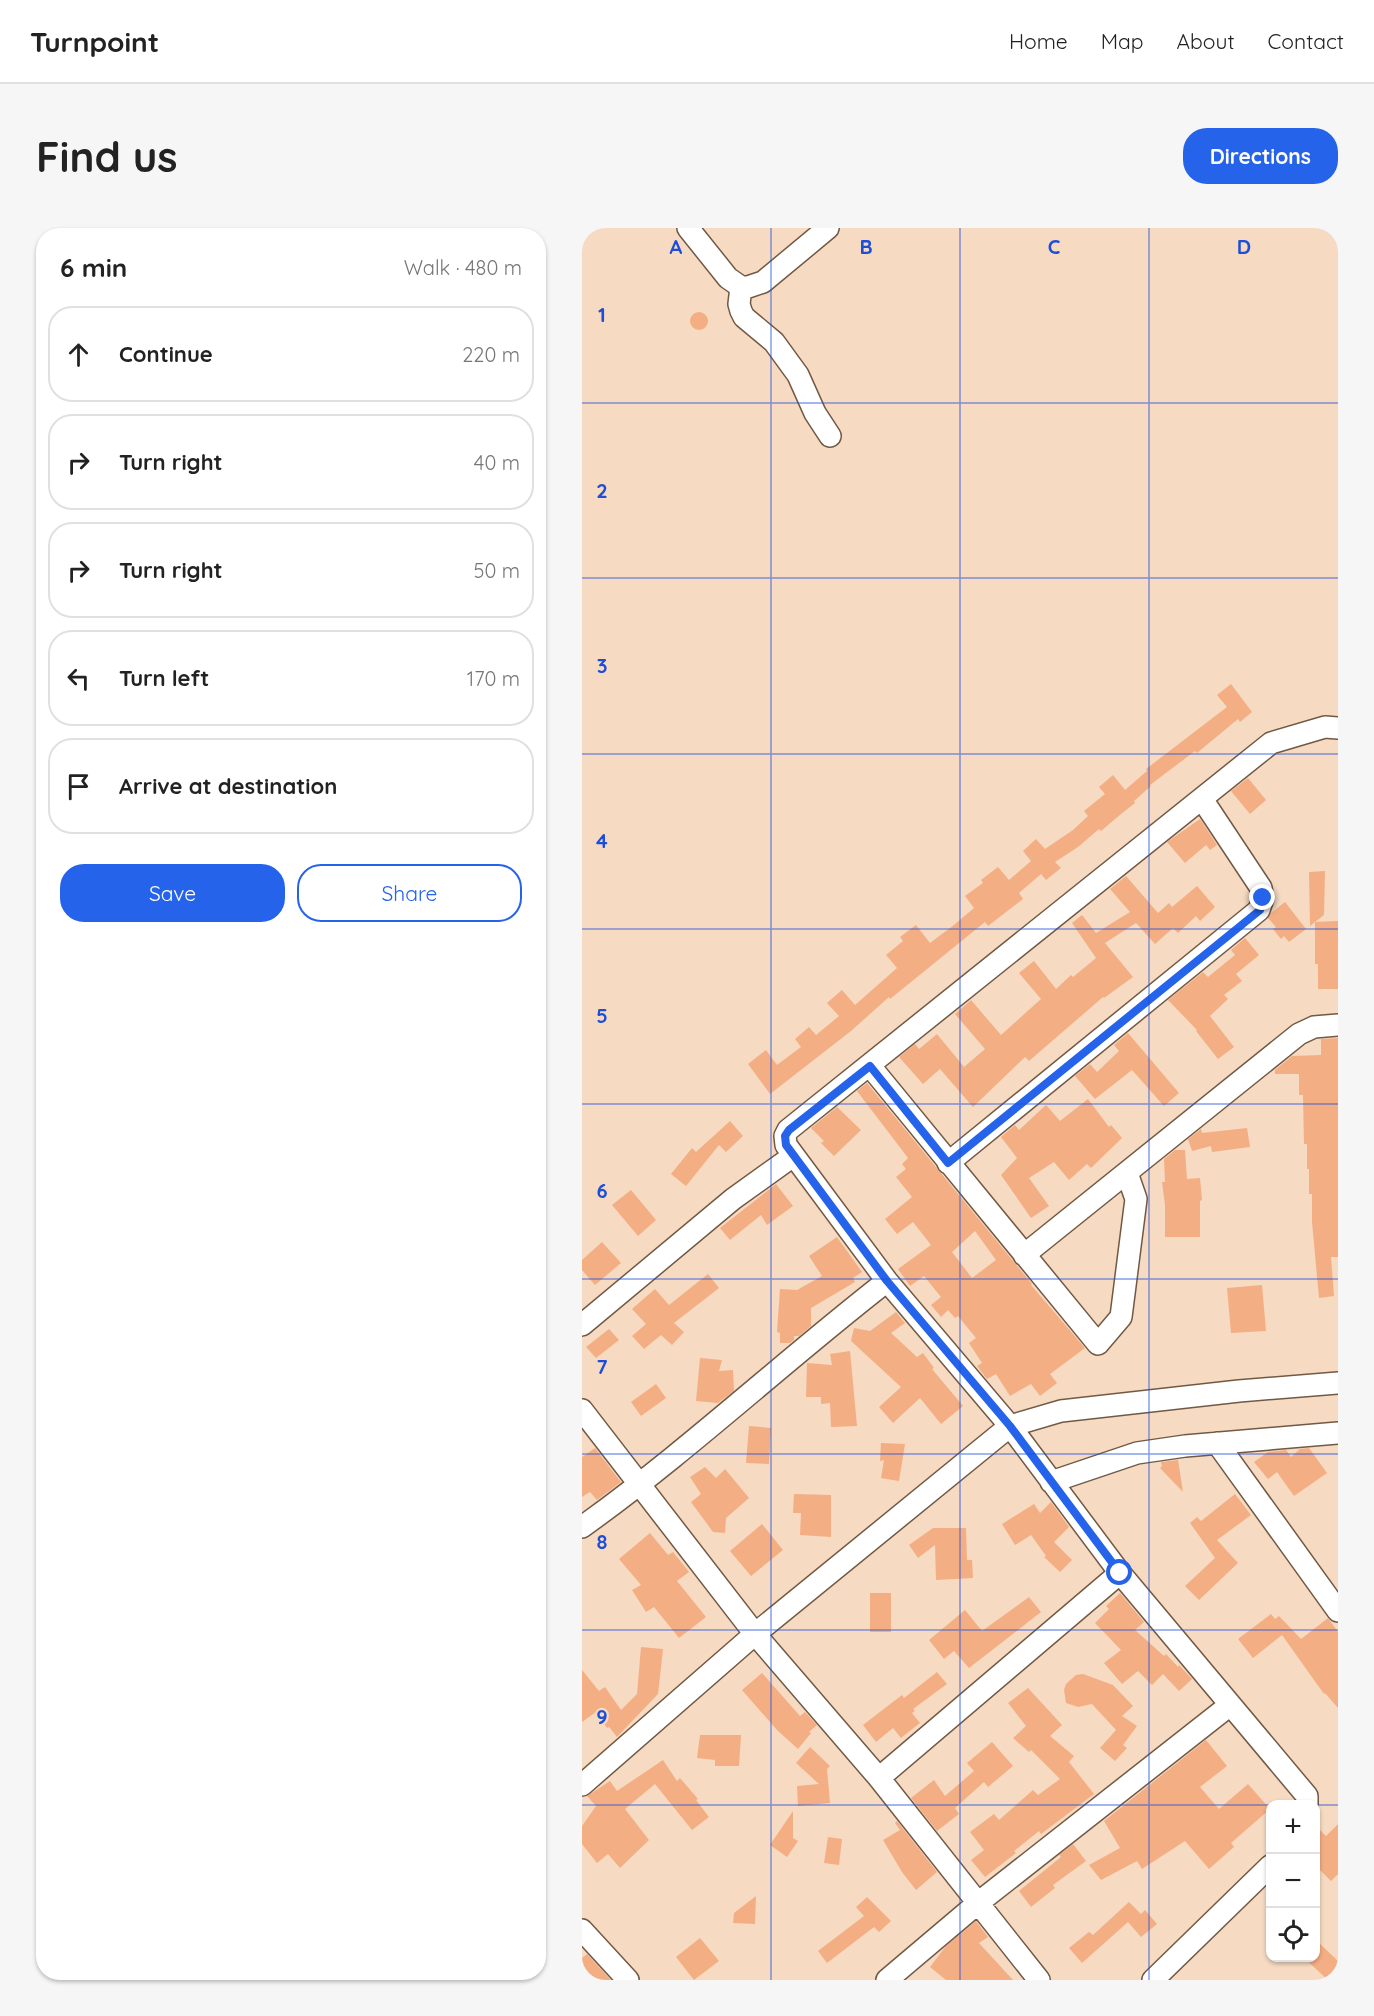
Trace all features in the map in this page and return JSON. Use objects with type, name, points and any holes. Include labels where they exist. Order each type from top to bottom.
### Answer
[{"type":"street","points":[[688,228],[728,278],[741,287],[763,282],[828,228]]},
{"type":"street","points":[[741,287],[739,304],[744,317],[774,342],[798,375],[815,413],[830,436]]},
{"type":"street","points":[[1307,1800],[1307,1796],[1120,1573],[1010,1426],[887,1281],[793,1156],[786,1145],[785,1136],[789,1130],[1271,743],[1325,727],[1338,728]]},
{"type":"street","points":[[948,1163],[1260,910],[1263,898],[1261,888],[1202,799]]},
{"type":"street","points":[[1024,1255],[1299,1034],[1314,1027],[1338,1025]]},
{"type":"street","points":[[870,1066],[1098,1344],[1121,1317],[1136,1199],[1126,1173]]},
{"type":"street","points":[[582,1325],[733,1199],[793,1156]]},
{"type":"street","points":[[582,1527],[641,1485],[833,1323],[887,1281]]},
{"type":"street","points":[[582,1785],[755,1634],[1010,1426],[1061,1411],[1239,1390],[1338,1383]]},
{"type":"street","points":[[582,1410],[755,1634],[879,1778],[1039,1980]]},
{"type":"street","points":[[1051,1482],[1137,1453],[1217,1443],[1338,1433]]},
{"type":"street","points":[[1217,1443],[1338,1611]]},
{"type":"street","points":[[879,1778],[1120,1573]]},
{"type":"street","points":[[887,1980],[978,1903],[1230,1705]]},
{"type":"street","points":[[1155,1980],[1266,1870]]},
{"type":"street","points":[[582,1930],[628,1980]]},
{"type":"building","points":[[695,312],[703,312],[708,317],[706,328],[695,330],[690,325],[690,317]]},
{"type":"building","points":[[1231,684],[1252,712],[1240,722],[1238,719],[1197,753],[1195,751],[1150,785],[1134,801],[1135,803],[1101,831],[1099,829],[1078,847],[1055,862],[1061,868],[1046,880],[1041,874],[1019,893],[1023,899],[988,926],[985,922],[770,1094],[748,1064],[766,1050],[777,1065],[801,1047],[795,1039],[809,1027],[816,1035],[839,1016],[827,1003],[842,990],[855,1005],[897,968],[886,955],[903,941],[900,937],[916,925],[930,943],[954,925],[974,908],[965,896],[983,883],[981,880],[998,867],[1009,880],[1031,861],[1023,851],[1036,839],[1045,849],[1073,830],[1088,816],[1084,811],[1105,794],[1099,787],[1113,775],[1125,790],[1147,771],[1146,769],[1227,707],[1217,695]]},
{"type":"building","points":[[1248,778],[1266,800],[1250,814],[1231,791]]},
{"type":"building","points":[[1200,819],[1217,845],[1210,850],[1206,845],[1185,863],[1167,842]]},
{"type":"building","points":[[1325,871],[1324,915],[1310,926],[1309,872]]},
{"type":"building","points":[[1126,876],[1158,913],[1169,903],[1172,907],[1197,886],[1215,907],[1200,921],[1196,916],[1178,933],[1173,928],[1155,944],[1136,923],[1105,943],[1133,977],[1103,997],[1029,1061],[1025,1057],[973,1107],[940,1069],[923,1084],[899,1057],[915,1044],[919,1049],[937,1034],[964,1067],[985,1049],[955,1014],[971,1000],[1001,1035],[1041,999],[1019,973],[1034,961],[1056,989],[1071,975],[1073,977],[1096,958],[1072,923],[1082,915],[1096,933],[1130,912],[1110,889]]},
{"type":"building","points":[[1285,902],[1306,929],[1289,942],[1284,936],[1281,939],[1273,929],[1276,927],[1268,918]]},
{"type":"building","points":[[1338,921],[1338,989],[1318,989],[1318,964],[1315,964],[1315,922]]},
{"type":"building","points":[[1245,938],[1259,955],[1236,974],[1242,981],[1224,995],[1228,999],[1210,1016],[1234,1047],[1218,1059],[1197,1030],[1168,1000],[1203,972],[1208,977],[1235,955],[1231,950]]},
{"type":"building","points":[[1128,1033],[1179,1093],[1164,1106],[1132,1070],[1095,1099],[1075,1076],[1090,1064],[1097,1072],[1119,1051],[1114,1045]]},
{"type":"building","points":[[1338,1038],[1338,1257],[1331,1257],[1334,1296],[1319,1298],[1312,1222],[1312,1194],[1309,1194],[1307,1144],[1304,1144],[1303,1095],[1299,1095],[1299,1074],[1275,1074],[1275,1070],[1292,1056],[1321,1055],[1321,1039]]},
{"type":"building","points":[[867,1083],[1085,1348],[1050,1374],[1057,1383],[1040,1396],[1031,1384],[1010,1396],[996,1374],[987,1379],[977,1366],[982,1363],[969,1343],[976,1338],[958,1316],[955,1318],[948,1310],[941,1317],[931,1305],[941,1297],[924,1276],[910,1286],[898,1269],[931,1245],[913,1222],[897,1234],[885,1219],[912,1197],[896,1177],[906,1169],[902,1164],[908,1158],[857,1091]],"holes":[[[975,1231],[996,1260],[972,1278],[952,1252]]]},
{"type":"building","points":[[1088,1099],[1109,1127],[1111,1125],[1122,1138],[1091,1168],[1087,1164],[1069,1180],[1054,1162],[1029,1178],[1049,1206],[1031,1218],[1001,1175],[1017,1158],[1001,1137],[1015,1125],[1019,1130],[1046,1105],[1060,1121]]},
{"type":"building","points":[[837,1107],[861,1130],[834,1156],[811,1128]]},
{"type":"building","points":[[730,1121],[743,1136],[726,1152],[719,1145],[686,1186],[671,1174],[692,1148],[696,1152]]},
{"type":"building","points":[[1247,1128],[1250,1147],[1212,1152],[1211,1146],[1192,1151],[1188,1139],[1201,1129],[1202,1133]]},
{"type":"building","points":[[1175,1150],[1185,1150],[1187,1179],[1200,1178],[1202,1200],[1200,1201],[1200,1237],[1165,1237],[1162,1182],[1165,1182],[1164,1159]]},
{"type":"building","points":[[776,1184],[793,1206],[767,1225],[761,1215],[730,1240],[720,1228]]},
{"type":"building","points":[[631,1190],[656,1220],[638,1236],[612,1205]]},
{"type":"building","points":[[837,1237],[862,1272],[853,1278],[855,1282],[811,1308],[811,1326],[799,1336],[794,1336],[794,1340],[790,1343],[780,1343],[780,1333],[777,1332],[780,1289],[797,1290],[822,1276],[809,1256]]},
{"type":"building","points":[[602,1242],[621,1263],[595,1285],[582,1270],[582,1260]]},
{"type":"building","points":[[708,1274],[719,1288],[674,1323],[684,1332],[672,1345],[661,1335],[644,1349],[632,1336],[646,1324],[632,1309],[655,1289],[669,1305]]},
{"type":"building","points":[[1262,1285],[1266,1331],[1231,1333],[1227,1288]]},
{"type":"building","points":[[896,1312],[905,1323],[891,1333],[917,1357],[923,1353],[934,1368],[932,1369],[963,1406],[941,1424],[920,1398],[893,1423],[879,1407],[901,1387],[851,1341],[854,1328],[870,1331]]},
{"type":"building","points":[[609,1329],[619,1340],[596,1358],[586,1347]]},
{"type":"building","points":[[850,1351],[857,1426],[831,1427],[830,1403],[821,1404],[821,1397],[806,1397],[807,1363],[832,1365],[830,1354]]},
{"type":"building","points":[[700,1358],[722,1360],[719,1371],[733,1370],[734,1391],[718,1403],[696,1401]]},
{"type":"building","points":[[656,1384],[666,1398],[641,1416],[631,1402]]},
{"type":"building","points":[[749,1426],[771,1428],[769,1464],[746,1463]]},
{"type":"building","points":[[881,1443],[905,1444],[899,1481],[881,1478],[884,1460],[880,1461]]},
{"type":"building","points":[[595,1448],[621,1482],[597,1500],[590,1492],[582,1497],[582,1457]]},
{"type":"building","points":[[1309,1448],[1327,1473],[1294,1496],[1277,1472],[1268,1479],[1254,1462],[1268,1452],[1286,1450],[1291,1457],[1300,1449]]},
{"type":"building","points":[[1178,1460],[1183,1492],[1160,1468],[1161,1462]]},
{"type":"building","points":[[705,1467],[716,1478],[725,1469],[749,1498],[726,1518],[725,1533],[713,1532],[691,1502],[701,1494],[690,1477]]},
{"type":"building","points":[[794,1494],[831,1495],[831,1537],[800,1535],[801,1513],[793,1513]]},
{"type":"building","points":[[1235,1494],[1251,1515],[1217,1540],[1238,1563],[1199,1600],[1185,1586],[1215,1558],[1190,1523],[1197,1517],[1201,1521]]},
{"type":"building","points":[[1051,1502],[1069,1527],[1054,1542],[1072,1560],[1060,1572],[1044,1557],[1046,1556],[1031,1535],[1015,1545],[1002,1524],[1034,1504],[1040,1513]]},
{"type":"building","points":[[762,1524],[783,1550],[751,1576],[730,1551]]},
{"type":"building","points":[[933,1528],[966,1528],[967,1560],[972,1560],[973,1578],[936,1580],[935,1545],[918,1558],[909,1545]]},
{"type":"building","points":[[650,1533],[668,1555],[673,1552],[689,1572],[677,1581],[706,1617],[679,1638],[654,1607],[646,1612],[632,1590],[641,1585],[619,1559]]},
{"type":"building","points":[[870,1593],[891,1593],[891,1632],[870,1632]]},
{"type":"building","points":[[1120,1593],[1144,1622],[1135,1630],[1164,1656],[1166,1654],[1178,1667],[1179,1665],[1192,1679],[1179,1691],[1163,1674],[1152,1685],[1138,1671],[1122,1684],[1104,1663],[1121,1650],[1095,1623],[1109,1609],[1106,1606]]},
{"type":"building","points":[[1029,1597],[1041,1612],[969,1668],[954,1651],[944,1659],[929,1640],[965,1610],[982,1631]]},
{"type":"building","points":[[1271,1614],[1275,1619],[1279,1616],[1301,1639],[1328,1618],[1338,1632],[1338,1708],[1324,1694],[1282,1635],[1253,1658],[1238,1639]]},
{"type":"building","points":[[641,1647],[663,1649],[658,1694],[617,1737],[609,1727],[607,1728],[596,1712],[582,1722],[582,1670],[599,1691],[605,1687],[621,1710],[637,1694]]},
{"type":"building","points":[[937,1672],[947,1684],[913,1709],[915,1711],[912,1713],[920,1723],[901,1738],[893,1728],[876,1742],[863,1725],[902,1695],[904,1698]]},
{"type":"building","points":[[762,1673],[800,1716],[805,1712],[817,1725],[809,1732],[811,1733],[798,1749],[777,1730],[742,1690]]},
{"type":"building","points":[[1083,1674],[1113,1685],[1133,1706],[1122,1716],[1137,1726],[1123,1745],[1127,1748],[1115,1761],[1100,1748],[1116,1730],[1092,1704],[1078,1707],[1066,1703],[1064,1690],[1066,1684],[1076,1675]]},
{"type":"building","points":[[1028,1688],[1062,1725],[1050,1736],[1074,1756],[1069,1762],[1094,1794],[1041,1834],[1039,1831],[1014,1851],[1016,1853],[985,1877],[971,1860],[984,1850],[970,1832],[994,1814],[999,1820],[1033,1790],[1038,1795],[1060,1779],[1031,1750],[1029,1752],[1013,1738],[1026,1726],[1008,1703]]},
{"type":"building","points":[[700,1735],[741,1735],[739,1766],[715,1766],[715,1760],[697,1758]]},
{"type":"building","points":[[1206,1740],[1227,1766],[1200,1787],[1219,1809],[1248,1784],[1266,1804],[1266,1812],[1231,1843],[1234,1847],[1209,1869],[1185,1841],[1142,1869],[1137,1861],[1101,1880],[1089,1865],[1120,1848],[1104,1821]]},
{"type":"building","points":[[992,1742],[1013,1766],[988,1787],[984,1782],[955,1808],[959,1814],[937,1831],[911,1798],[934,1780],[945,1796],[974,1771],[967,1763]]},
{"type":"building","points":[[810,1747],[830,1766],[827,1769],[830,1803],[798,1806],[797,1786],[819,1784],[796,1763]]},
{"type":"building","points":[[663,1760],[677,1781],[680,1778],[698,1799],[696,1800],[709,1817],[692,1830],[655,1784],[625,1809],[649,1840],[620,1868],[608,1854],[597,1863],[582,1844],[582,1826],[596,1806],[587,1796],[610,1781],[617,1791]]},
{"type":"building","points":[[793,1811],[793,1838],[798,1841],[787,1857],[770,1845]]},
{"type":"building","points":[[897,1821],[937,1872],[916,1890],[883,1840],[900,1830],[895,1823]]},
{"type":"building","points":[[1338,1824],[1338,1874],[1331,1881],[1320,1870],[1320,1830],[1326,1836]]},
{"type":"building","points":[[828,1837],[842,1839],[839,1865],[824,1863]]},
{"type":"building","points":[[1073,1844],[1086,1861],[1053,1885],[1055,1888],[1031,1907],[1019,1891],[1061,1857],[1059,1855]]},
{"type":"building","points":[[756,1896],[755,1924],[733,1923],[734,1913]]},
{"type":"building","points":[[867,1897],[891,1921],[879,1932],[874,1927],[827,1963],[818,1951],[864,1916],[856,1907]]},
{"type":"building","points":[[1129,1902],[1141,1914],[1145,1910],[1157,1924],[1141,1937],[1128,1922],[1082,1963],[1069,1948],[1089,1932],[1093,1935]]},
{"type":"building","points":[[976,1921],[988,1937],[979,1943],[1013,1980],[946,1980],[930,1967],[946,1946]]},
{"type":"building","points":[[700,1938],[719,1961],[694,1980],[676,1957]]},
{"type":"building","points":[[1320,1944],[1338,1961],[1338,1972],[1328,1980],[1308,1962],[1320,1962]]},
{"type":"building","points":[[587,1954],[611,1980],[582,1980],[582,1958]]},
{"type":"route","points":[[1120,1573],[1010,1426],[887,1281],[786,1145],[785,1136],[789,1130],[870,1066],[948,1163],[1260,910],[1263,898]]}]
